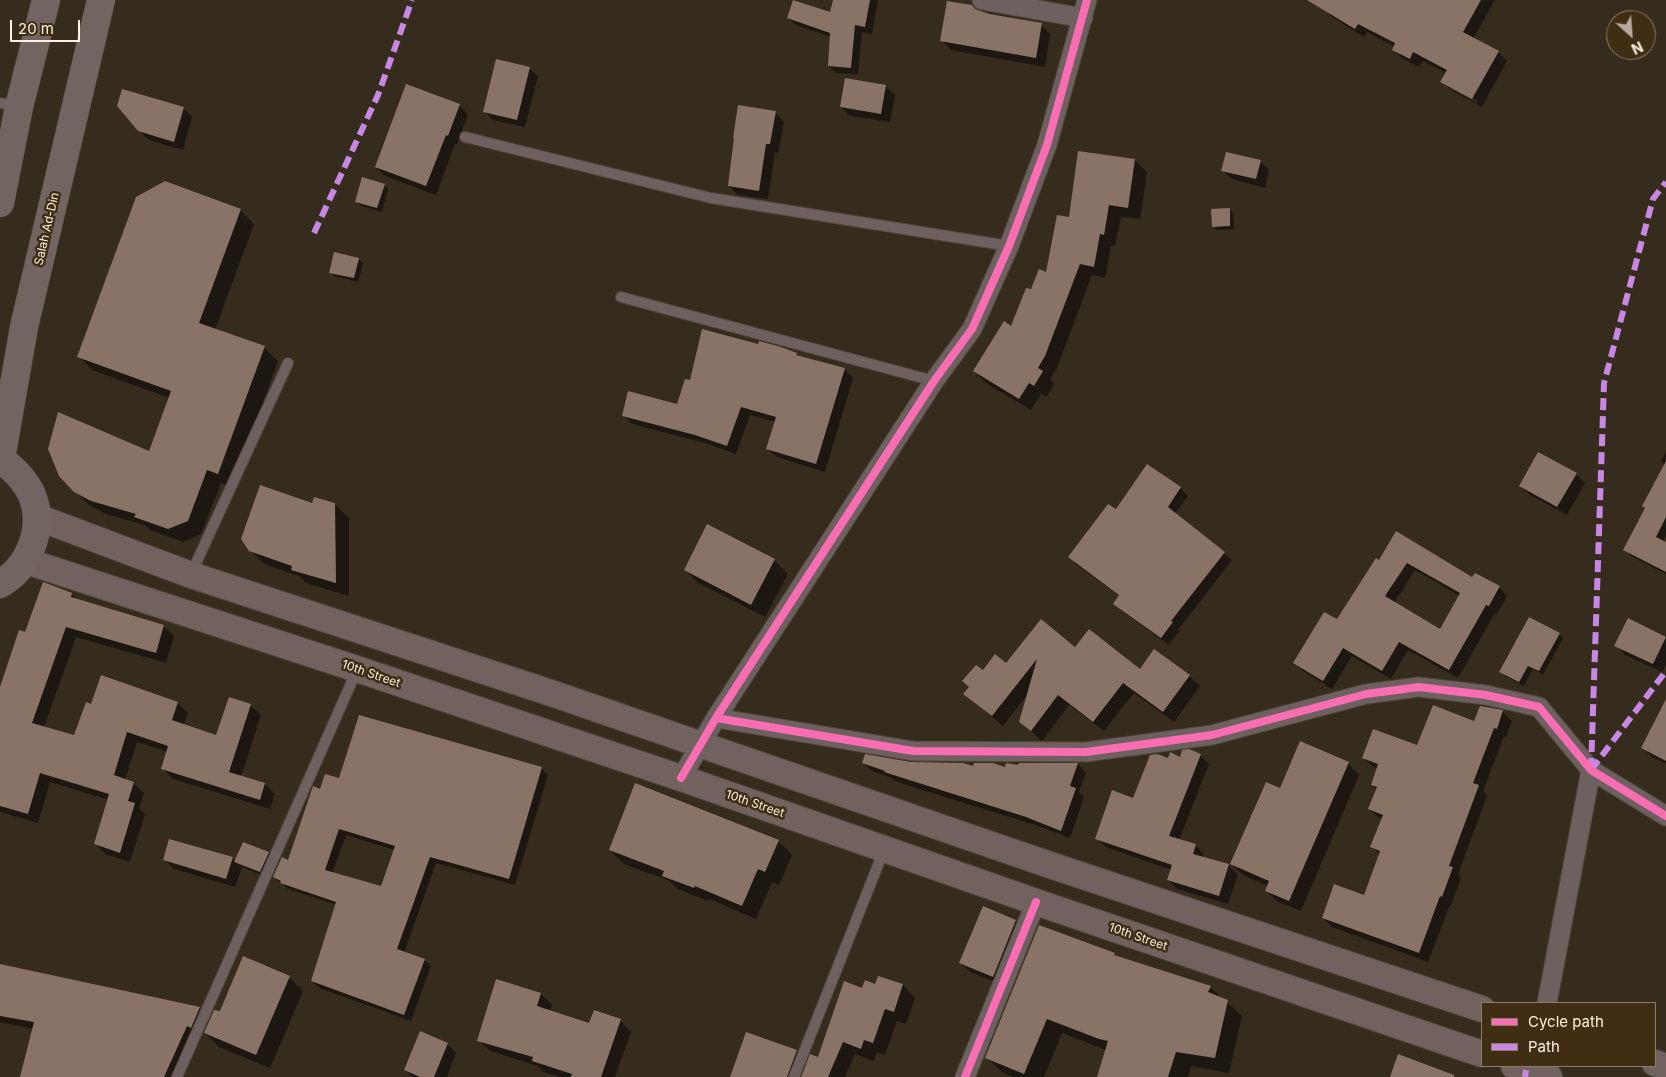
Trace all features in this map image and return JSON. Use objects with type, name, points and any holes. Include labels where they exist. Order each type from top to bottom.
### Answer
[{"type":"highway","points":[[0,203],[10,105],[46,0]]},
{"type":"highway","name":"Salah Ad-Din","points":[[1,459],[24,326],[100,0]]},
{"type":"highway","points":[[0,584],[9,579],[26,561],[34,540],[37,517],[31,494],[19,474],[1,459]]},
{"type":"main road","points":[[37,517],[191,575],[700,743],[1046,864],[1481,1009]]},
{"type":"main road","name":"10th Street","points":[[26,561],[357,669],[681,778],[884,850],[1481,1054]]},
{"type":"main road","points":[[1517,1067],[1549,1077]]},
{"type":"street","points":[[681,778],[716,718],[934,382],[972,329],[1009,246],[1048,145],[1085,9],[982,0]]},
{"type":"street","points":[[716,718],[913,751],[1086,752],[1212,735],[1366,694],[1419,687],[1486,695],[1539,707],[1591,770],[1666,816]]},
{"type":"street","points":[[1547,1002],[1591,770]]},
{"type":"street","points":[[965,1077],[1036,902]]},
{"type":"lane","points":[[465,137],[711,198],[1009,246]]},
{"type":"lane","points":[[621,296],[934,382]]},
{"type":"lane","points":[[191,575],[288,363]]},
{"type":"lane","points":[[177,1077],[357,669]]},
{"type":"lane","points":[[794,1077],[884,850]]},
{"type":"building","points":[[793,0],[830,12],[833,0],[870,0],[865,27],[855,25],[851,68],[828,66],[830,33],[787,18]]},
{"type":"building","points":[[1307,0],[1481,0],[1463,32],[1499,51],[1472,99],[1440,82],[1447,70],[1413,52],[1410,59],[1392,50],[1395,43],[1358,24],[1355,29]]},
{"type":"building","points":[[947,1],[972,5],[975,9],[989,14],[1042,23],[1036,58],[940,41]]},
{"type":"building","points":[[496,59],[530,67],[517,120],[483,112]]},
{"type":"building","points":[[845,78],[886,85],[881,114],[840,107]]},
{"type":"building","points":[[406,84],[460,104],[426,186],[375,167]]},
{"type":"building","points":[[122,89],[184,107],[174,142],[138,131],[117,106]]},
{"type":"building","points":[[738,105],[776,111],[770,144],[766,144],[759,191],[728,186]]},
{"type":"building","points":[[1078,151],[1135,159],[1128,208],[1109,205],[1104,235],[1100,234],[1094,267],[1080,264],[1045,356],[1038,368],[1043,371],[1034,386],[1029,383],[1019,399],[973,371],[1004,321],[1011,326],[1026,288],[1031,289],[1039,269],[1046,272],[1057,215],[1069,217]]},
{"type":"building","points":[[1226,152],[1261,160],[1256,179],[1221,171]]},
{"type":"building","points":[[362,177],[385,184],[377,208],[355,202]]},
{"type":"building","points":[[165,181],[241,209],[199,323],[265,346],[218,474],[207,470],[188,521],[168,529],[134,517],[136,514],[91,501],[74,492],[59,476],[48,449],[58,412],[149,451],[171,391],[77,357],[136,197]]},
{"type":"building","points":[[1230,208],[1230,226],[1212,227],[1211,209]]},
{"type":"building","points":[[334,252],[359,258],[354,278],[329,273]]},
{"type":"building","points":[[702,329],[758,344],[759,341],[781,347],[797,353],[796,355],[845,368],[816,464],[766,449],[776,417],[741,407],[727,446],[695,435],[622,416],[628,391],[677,404],[685,379],[690,380]]},
{"type":"building","points":[[1538,452],[1577,473],[1557,507],[1519,486]]},
{"type":"building","points":[[1666,461],[1666,517],[1656,537],[1666,542],[1666,572],[1623,550],[1645,508],[1642,506]]},
{"type":"building","points":[[1147,464],[1181,487],[1168,507],[1225,552],[1171,621],[1173,622],[1161,638],[1113,604],[1119,595],[1068,557],[1108,504],[1116,509]]},
{"type":"building","points":[[260,485],[312,503],[314,497],[335,503],[336,583],[291,570],[292,566],[249,551],[241,539]]},
{"type":"building","points":[[707,524],[775,559],[751,605],[684,570]]},
{"type":"building","points":[[1396,531],[1472,577],[1475,573],[1500,586],[1489,606],[1486,605],[1449,670],[1399,642],[1382,671],[1343,648],[1323,681],[1293,663],[1324,612],[1337,619],[1376,558],[1379,560]],"holes":[[[1407,563],[1460,593],[1440,629],[1385,596]]]},
{"type":"building","points":[[43,582],[72,593],[71,597],[164,625],[156,653],[66,627],[32,723],[74,735],[86,702],[91,704],[101,675],[178,702],[172,720],[216,735],[229,697],[251,704],[229,772],[265,783],[260,800],[161,769],[168,746],[127,732],[114,775],[134,782],[128,801],[135,803],[120,853],[94,844],[109,794],[40,773],[28,814],[0,806],[0,687],[19,630],[25,632]]},
{"type":"building","points":[[1529,617],[1560,633],[1539,671],[1528,666],[1519,682],[1499,672]]},
{"type":"building","points":[[1628,618],[1666,637],[1653,664],[1614,646]]},
{"type":"building","points":[[1041,619],[1075,647],[1089,629],[1140,669],[1154,649],[1190,675],[1163,712],[1123,683],[1093,722],[1058,695],[1031,731],[1019,722],[1037,659],[992,716],[963,694],[969,687],[962,681],[976,665],[983,670],[995,654],[1006,663]]},
{"type":"building","points":[[1666,699],[1666,761],[1641,748]]},
{"type":"building","points":[[1433,705],[1474,721],[1480,706],[1503,710],[1497,729],[1494,728],[1473,783],[1479,785],[1449,866],[1453,867],[1419,953],[1322,918],[1334,884],[1364,895],[1380,851],[1370,847],[1383,815],[1368,809],[1377,787],[1371,785],[1378,764],[1362,758],[1373,729],[1417,745]]},
{"type":"building","points":[[359,715],[542,767],[509,879],[430,857],[397,949],[425,959],[404,1015],[311,981],[336,902],[280,883],[281,881],[273,877],[282,857],[288,860],[313,786],[320,789],[325,774],[339,778]],"holes":[[[339,829],[395,846],[381,886],[325,870]]]},
{"type":"building","points":[[1300,741],[1349,762],[1289,901],[1265,891],[1269,881],[1230,864],[1266,782],[1280,788]]},
{"type":"building","points":[[1189,749],[1201,754],[1169,836],[1196,844],[1193,854],[1229,864],[1219,896],[1167,880],[1172,865],[1095,839],[1112,790],[1133,798],[1150,755],[1157,754],[1168,758],[1170,752],[1180,757],[1182,750]]},
{"type":"building","points":[[865,754],[911,762],[963,763],[973,766],[974,763],[993,763],[1005,767],[1006,763],[1018,765],[1019,763],[1078,763],[1070,786],[1076,788],[1061,831],[1026,817],[884,772],[862,763]]},
{"type":"building","points":[[635,783],[779,840],[765,872],[758,869],[742,906],[695,886],[694,888],[662,876],[664,871],[609,850]]},
{"type":"building","points":[[169,839],[233,857],[226,879],[163,860]]},
{"type":"building","points":[[243,842],[269,852],[260,872],[234,862]]},
{"type":"building","points":[[983,906],[1016,920],[993,977],[959,963]]},
{"type":"building","points":[[1039,925],[1115,953],[1114,955],[1211,986],[1208,992],[1228,1000],[1215,1058],[1176,1052],[1168,1077],[1097,1077],[1108,1041],[1047,1019],[1024,1074],[985,1058]]},
{"type":"building","points":[[243,956],[290,976],[256,1055],[204,1033],[214,1010],[220,1011]]},
{"type":"building","points":[[0,964],[200,1007],[191,1028],[187,1026],[164,1077],[20,1077],[34,1022],[0,1016]]},
{"type":"building","points":[[878,976],[903,984],[894,1012],[885,1009],[873,1043],[864,1040],[861,1049],[843,1042],[828,1077],[801,1077],[810,1054],[818,1057],[844,981],[862,988],[865,980],[875,984]]},
{"type":"building","points":[[496,979],[541,993],[537,1006],[589,1023],[594,1010],[621,1019],[601,1077],[571,1077],[572,1074],[532,1061],[533,1057],[477,1041]]},
{"type":"building","points":[[420,1031],[448,1043],[434,1077],[420,1077],[404,1070]]},
{"type":"building","points":[[746,1032],[797,1050],[787,1077],[730,1077]]},
{"type":"building","points":[[1398,1054],[1454,1075],[1454,1077],[1390,1077]]},
{"type":"marked path","points":[[314,233],[378,95],[412,0]]},
{"type":"marked path","points":[[1591,770],[1604,383],[1653,199],[1666,182]]},
{"type":"marked path","points":[[1591,770],[1666,671]]},
{"type":"marked path","points":[[1525,1077],[1526,1070]]},
{"type":"cycle path","points":[[681,778],[716,718],[934,381],[972,329],[1009,246],[1047,145],[1087,0]]},
{"type":"cycle path","points":[[716,718],[913,751],[1086,752],[1212,735],[1366,694],[1419,687],[1486,695],[1539,707],[1591,770],[1666,816]]},
{"type":"cycle path","points":[[965,1077],[1036,902]]}]
